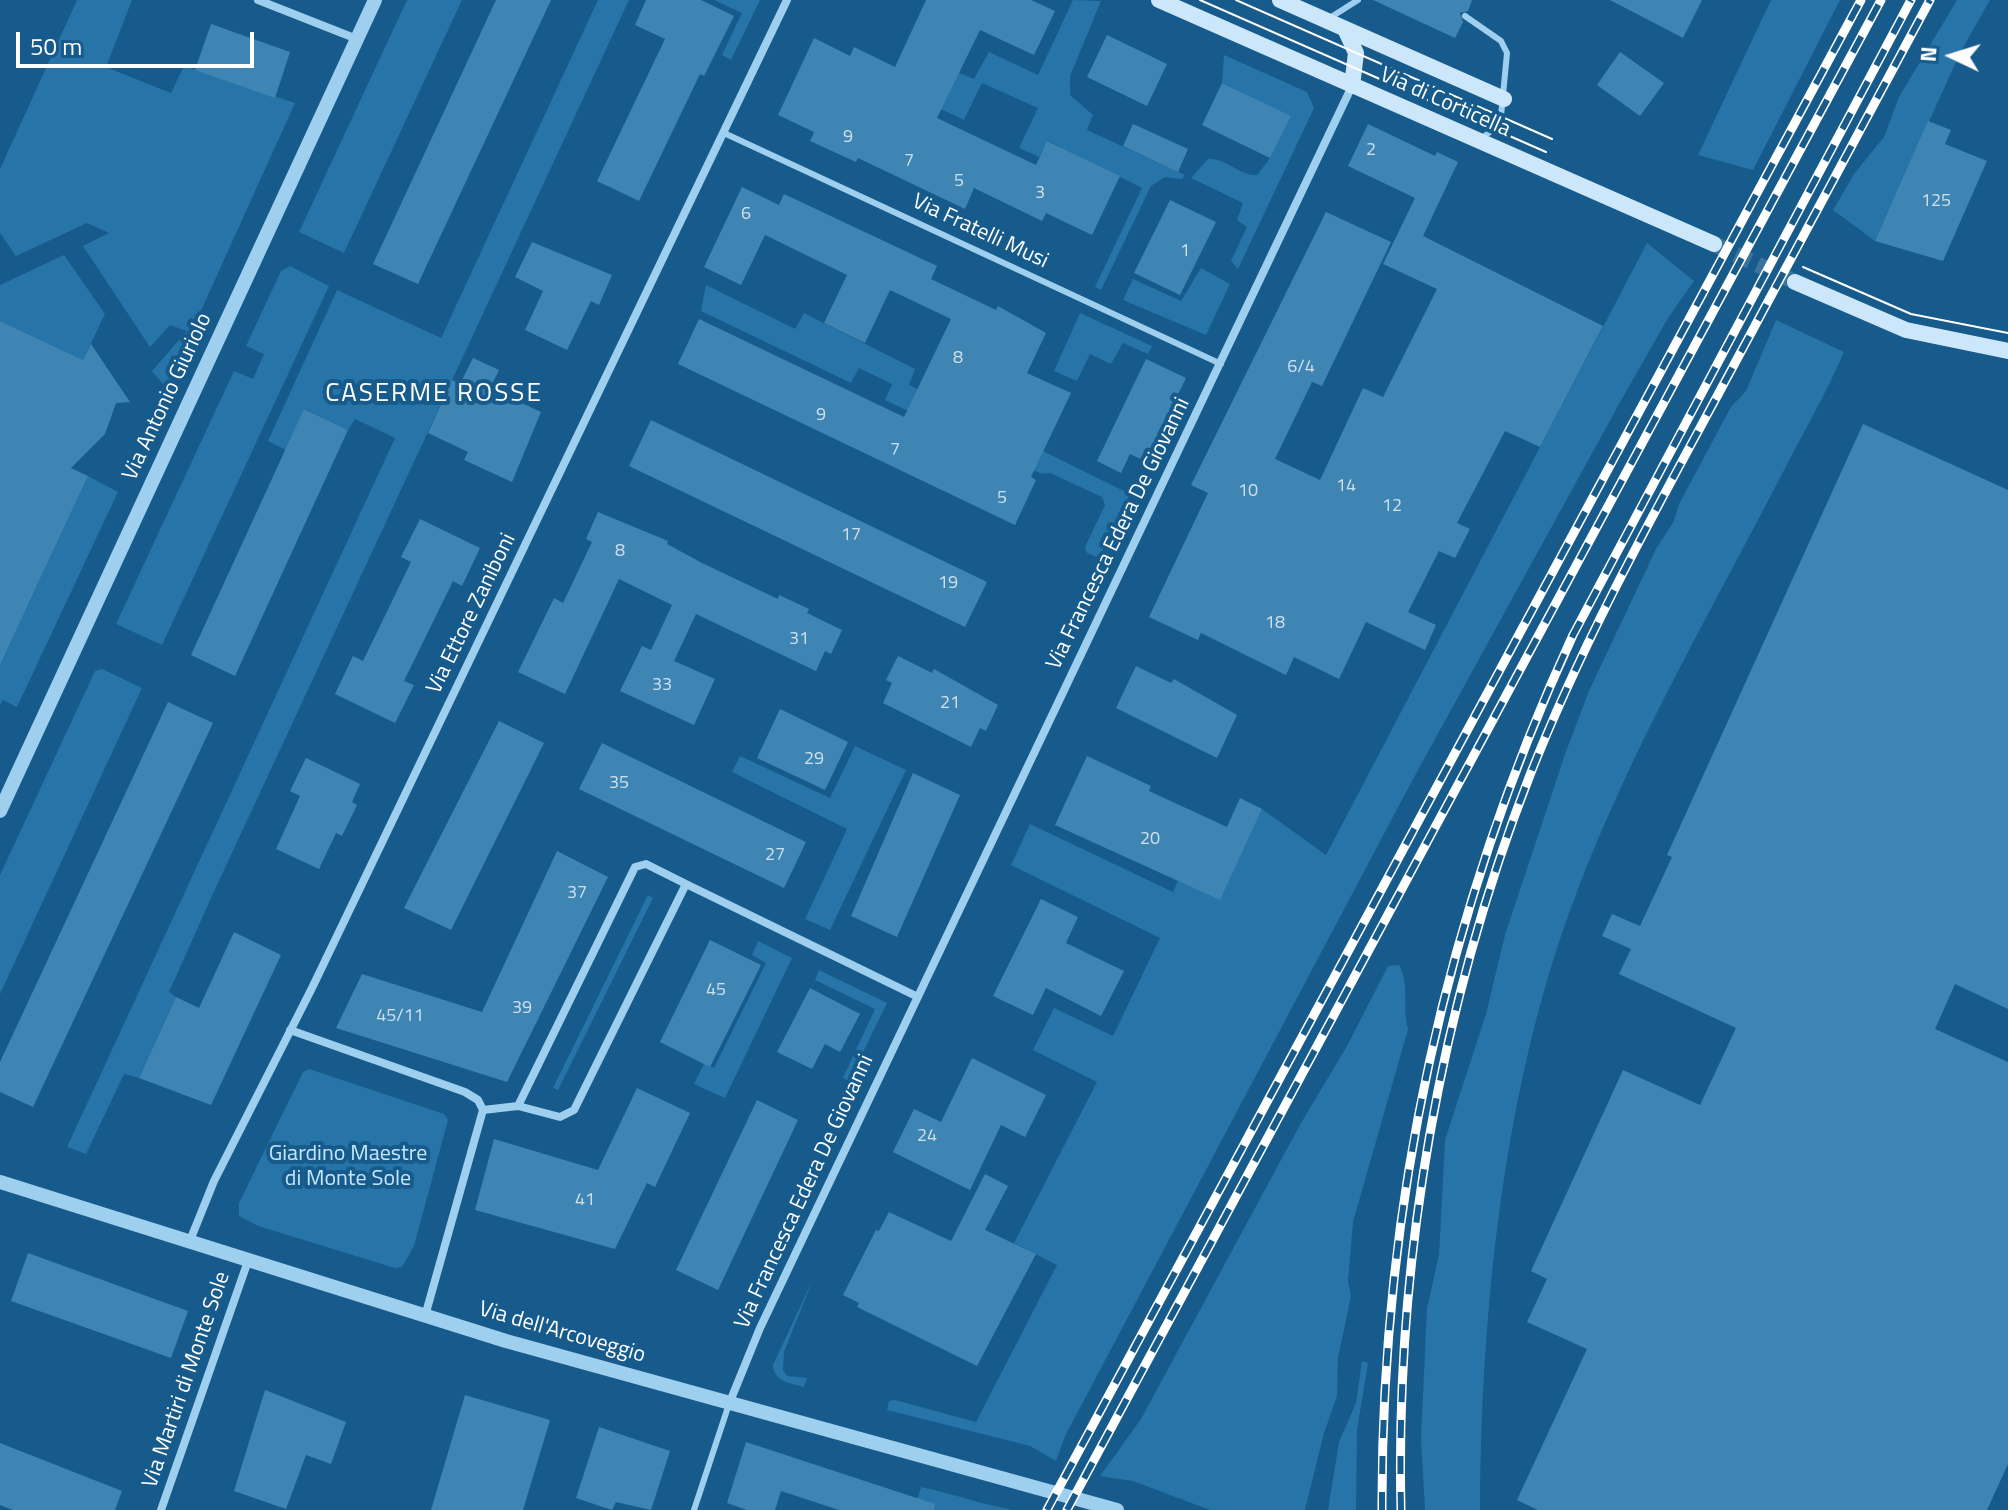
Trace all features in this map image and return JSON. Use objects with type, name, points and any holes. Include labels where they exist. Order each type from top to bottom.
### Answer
[{"type":"main road","name":"Via di Corticella","points":[[1159,0],[1714,244]]},
{"type":"main road","name":"Via di Corticella","points":[[1280,0],[1504,99]]},
{"type":"main road","points":[[1345,29],[1356,53],[1352,86]]},
{"type":"main road","points":[[1795,282],[1906,330],[2008,351]]},
{"type":"street","points":[[258,0],[357,39]]},
{"type":"street","name":"Via Antonio Giuriolo","points":[[0,811],[375,0]]},
{"type":"street","name":"Via Ettore Zaniboni","points":[[189,1243],[214,1181],[290,1030],[787,0]]},
{"type":"street","name":"Via Francesca Edera De Giovanni","points":[[729,1404],[760,1328],[1352,86]]},
{"type":"street","points":[[518,1106],[635,867],[646,864],[918,997]]},
{"type":"street","points":[[483,1110],[518,1106],[560,1117],[574,1110],[686,884]]},
{"type":"street","points":[[290,1030],[465,1092],[478,1100],[483,1110],[425,1316]]},
{"type":"street","name":"Via dell'Arcoveggio","points":[[0,1182],[425,1316],[729,1404],[1117,1510]]},
{"type":"street","name":"Via Martiri di Monte Sole","points":[[161,1510],[248,1261]]},
{"type":"lane","points":[[1326,20],[1358,0]]},
{"type":"lane","points":[[1465,16],[1501,41],[1507,53],[1504,99],[1496,127],[1478,141]]},
{"type":"lane","name":"Via Fratelli Musi","points":[[724,133],[1221,364]]},
{"type":"lane","points":[[694,1510],[729,1404]]},
{"type":"green space","points":[[77,0],[132,0],[106,67],[171,93],[184,66],[295,103],[166,388],[152,371],[187,331],[170,325],[150,347],[83,246],[109,233],[87,223],[16,256],[0,233],[0,169]]},
{"type":"green space","points":[[407,0],[462,0],[344,253],[299,232]]},
{"type":"green space","points":[[598,0],[629,0],[211,898],[169,992],[176,997],[139,1078],[124,1074],[86,1154],[67,1147],[395,438],[355,419],[348,430],[305,409],[286,450],[268,441],[337,290],[441,338]]},
{"type":"green space","points":[[714,0],[760,0],[731,60],[722,55],[742,13]]},
{"type":"green space","points":[[1073,0],[1101,1],[1070,76],[1070,95],[1093,115],[1087,130],[1185,175],[1182,179],[1165,177],[1151,186],[1101,290],[1095,287],[1142,188],[1048,141],[1039,157],[1019,148],[1038,108],[982,83],[964,120],[928,103],[957,72],[974,79],[989,52],[1038,75]]},
{"type":"green space","points":[[1771,0],[1840,0],[1753,170],[1698,155]]},
{"type":"green space","points":[[1957,0],[1990,0],[1960,53],[1875,241],[1833,210],[1854,174],[1884,137],[1899,97]]},
{"type":"green space","points":[[1224,55],[1307,92],[1314,108],[1238,269],[1231,261],[1247,227],[1237,220],[1243,203],[1191,178],[1208,159],[1257,175],[1270,158],[1290,116],[1222,83]]},
{"type":"green space","points":[[1647,243],[1694,281],[1668,318],[1618,406],[1412,781],[1065,1436],[1056,1461],[1030,1446],[887,1410],[889,1401],[895,1400],[976,1422],[1057,1265],[1014,1243],[1097,1082],[1033,1050],[1054,1008],[1113,1036],[1160,938],[1011,865],[1030,824],[1173,892],[1178,881],[1220,899],[1262,809],[1326,855]]},
{"type":"green space","points":[[64,255],[105,314],[83,360],[0,321],[0,285]]},
{"type":"green space","points":[[290,266],[329,286],[162,645],[116,624],[234,371],[253,379],[264,354],[246,346],[281,271]]},
{"type":"green space","points":[[1201,268],[1230,284],[1206,335],[1123,300],[1133,279],[1181,301]]},
{"type":"green space","points":[[706,285],[795,329],[804,313],[915,369],[909,385],[1130,494],[1101,554],[1096,557],[1087,553],[1085,547],[1105,505],[1102,497],[1050,473],[1042,474],[885,400],[892,384],[859,368],[851,383],[701,311]]},
{"type":"green space","points":[[1080,313],[1152,346],[1148,354],[1123,343],[1111,364],[1090,354],[1077,381],[1054,371]]},
{"type":"green space","points":[[1776,320],[1844,352],[1639,748],[1567,919],[1526,1061],[1511,1136],[1491,1286],[1481,1437],[1480,1510],[1425,1510],[1421,1438],[1427,1308],[1439,1255],[1445,1140],[1486,1014],[1505,935],[1589,691],[1656,549],[1674,521],[1679,504],[1731,407],[1746,391]]},
{"type":"green space","points":[[88,476],[118,492],[17,707],[3,700],[0,705],[0,665]]},
{"type":"green space","points":[[102,669],[142,688],[0,994],[0,875],[95,671]]},
{"type":"green space","points":[[855,746],[906,770],[830,930],[805,919],[847,829],[732,772],[740,756],[830,798]]},
{"type":"green space","points":[[648,895],[653,898],[558,1090],[553,1088]]},
{"type":"green space","points":[[758,941],[792,958],[725,1098],[694,1084],[704,1064],[714,1068],[766,963],[752,955]]},
{"type":"green space","points":[[1399,965],[1404,980],[1408,1029],[1353,1222],[1348,1281],[1351,1296],[1338,1358],[1337,1396],[1324,1433],[1305,1510],[1210,1510],[1133,1481],[1100,1476],[1141,1419],[1388,966]]},
{"type":"green space","points":[[819,970],[887,1003],[849,1081],[843,1078],[875,1009],[815,980]]},
{"type":"green space","name":"Giardino Maestre di Monte Sole","points":[[309,1069],[444,1114],[448,1120],[414,1246],[402,1267],[395,1268],[258,1226],[239,1216],[239,1203],[303,1072]]},
{"type":"green space","points":[[813,1279],[784,1352],[783,1370],[787,1376],[807,1378],[804,1387],[780,1378],[773,1365]]},
{"type":"green space","points":[[1362,1361],[1368,1363],[1357,1430],[1356,1510],[1328,1510],[1339,1442],[1356,1403]]},
{"type":"green space","points":[[921,1487],[990,1505],[1013,1510],[914,1510]]},
{"type":"building","points":[[496,0],[551,0],[418,284],[373,264]]},
{"type":"building","points":[[646,0],[701,0],[734,16],[704,76],[700,74],[639,201],[597,181],[665,39],[635,25]]},
{"type":"building","points":[[926,0],[1031,0],[1055,11],[1034,55],[980,30],[937,118],[1036,165],[1047,141],[1120,176],[1092,235],[1046,213],[1042,221],[974,188],[965,209],[858,158],[856,162],[810,141],[814,132],[778,115],[814,38],[850,56],[854,47],[895,67]]},
{"type":"building","points":[[1373,0],[1472,0],[1468,11],[1460,13],[1463,22],[1455,38]]},
{"type":"building","points":[[1610,0],[1702,0],[1683,38]]},
{"type":"building","points":[[211,24],[290,52],[275,98],[195,70]]},
{"type":"building","points":[[1107,35],[1167,64],[1147,106],[1087,77]]},
{"type":"building","points":[[1620,52],[1664,83],[1640,116],[1597,85]]},
{"type":"building","points":[[1222,83],[1291,116],[1270,158],[1202,125]]},
{"type":"building","points":[[1928,121],[1951,130],[1945,144],[1987,161],[1943,261],[1875,241]]},
{"type":"building","points":[[1133,124],[1188,149],[1178,172],[1123,146]]},
{"type":"building","points":[[1368,124],[1435,156],[1437,152],[1458,162],[1423,236],[1603,326],[1540,447],[1505,431],[1457,523],[1470,529],[1455,558],[1439,551],[1408,612],[1436,625],[1425,650],[1366,622],[1339,679],[1294,657],[1286,675],[1201,633],[1198,640],[1149,617],[1208,493],[1191,485],[1326,212],[1391,242],[1322,386],[1312,382],[1275,459],[1320,480],[1363,388],[1383,397],[1437,289],[1383,264],[1415,198],[1348,166]]},
{"type":"building","points":[[742,187],[779,205],[784,194],[937,266],[931,279],[996,310],[998,306],[1046,333],[1027,373],[1071,393],[1031,477],[1036,480],[1015,525],[678,364],[699,319],[904,417],[951,319],[890,290],[865,343],[824,323],[847,275],[765,235],[741,285],[704,267]]},
{"type":"building","points":[[1170,200],[1216,222],[1180,295],[1134,273]]},
{"type":"building","points":[[532,242],[612,275],[599,305],[591,301],[567,350],[525,330],[543,291],[515,277]]},
{"type":"building","points":[[0,321],[83,360],[91,344],[130,402],[116,403],[105,434],[71,468],[88,476],[0,665]]},
{"type":"building","points":[[473,358],[499,370],[490,388],[541,412],[512,482],[464,460],[468,452],[428,433],[452,380],[460,384]]},
{"type":"building","points":[[1146,359],[1186,378],[1145,461],[1130,454],[1121,473],[1097,461]]},
{"type":"building","points":[[304,409],[348,430],[235,676],[191,655]]},
{"type":"building","points":[[651,420],[987,582],[965,627],[629,466]]},
{"type":"building","points":[[1863,424],[2008,490],[2008,1009],[1955,984],[1935,1029],[2008,1062],[2008,1464],[1987,1510],[1538,1510],[1517,1500],[1587,1349],[1527,1322],[1547,1279],[1531,1271],[1623,1070],[1700,1105],[1736,1028],[1619,974],[1631,949],[1602,936],[1612,914],[1640,926],[1672,857],[1667,855]]},
{"type":"building","points":[[598,512],[668,541],[667,544],[702,563],[778,599],[779,595],[809,609],[807,613],[842,630],[831,654],[825,651],[816,671],[696,614],[674,661],[715,679],[694,725],[620,691],[642,646],[651,650],[672,605],[619,579],[565,694],[518,672],[554,598],[563,603],[592,542],[586,539]]},
{"type":"building","points":[[420,519],[480,548],[462,586],[453,581],[404,681],[414,685],[395,723],[335,694],[353,656],[363,661],[411,562],[401,557]]},
{"type":"building","points":[[898,656],[932,673],[934,669],[998,705],[986,731],[980,728],[971,747],[883,703],[892,683],[886,680]]},
{"type":"building","points":[[1136,666],[1171,683],[1174,679],[1237,715],[1217,758],[1116,708]]},
{"type":"building","points":[[168,702],[213,723],[33,1107],[0,1092],[0,1062]]},
{"type":"building","points":[[780,709],[848,742],[825,790],[757,758]]},
{"type":"building","points":[[499,721],[544,743],[451,930],[404,908]]},
{"type":"building","points":[[602,743],[806,842],[784,888],[579,789]]},
{"type":"building","points":[[1087,756],[1151,786],[1149,791],[1227,827],[1240,798],[1262,809],[1220,900],[1055,825]]},
{"type":"building","points":[[306,758],[360,784],[352,802],[357,805],[342,836],[336,833],[319,869],[276,849],[300,796],[290,791]]},
{"type":"building","points":[[913,773],[960,795],[897,937],[851,916]]},
{"type":"building","points":[[557,851],[608,877],[507,1082],[336,1028],[362,974],[482,1012]]},
{"type":"building","points":[[1041,899],[1078,917],[1066,943],[1124,971],[1101,1016],[1046,988],[1033,1015],[993,996]]},
{"type":"building","points":[[234,932],[281,955],[211,1105],[139,1078],[176,997],[199,1008]]},
{"type":"building","points":[[710,940],[761,965],[710,1067],[660,1042]]},
{"type":"building","points":[[810,988],[860,1014],[840,1052],[825,1044],[812,1069],[777,1052]]},
{"type":"building","points":[[972,1058],[1046,1095],[1025,1137],[1001,1125],[970,1190],[893,1152],[914,1109],[941,1122]]},
{"type":"building","points":[[637,1088],[690,1113],[655,1187],[647,1183],[615,1249],[475,1210],[494,1139],[598,1170]]},
{"type":"building","points":[[757,1100],[798,1120],[718,1290],[676,1270]]},
{"type":"building","points":[[985,1174],[1008,1186],[985,1230],[1036,1254],[977,1366],[857,1307],[859,1303],[843,1295],[876,1230],[879,1231],[889,1212],[951,1241]]},
{"type":"building","points":[[28,1253],[188,1311],[171,1358],[11,1301]]},
{"type":"building","points":[[265,1390],[346,1422],[331,1464],[306,1455],[286,1509],[234,1491]]},
{"type":"building","points":[[465,1395],[550,1420],[523,1510],[431,1510]]},
{"type":"building","points":[[599,1427],[670,1451],[651,1510],[616,1502],[612,1510],[576,1498]]},
{"type":"building","points":[[746,1442],[935,1504],[934,1510],[839,1510],[781,1491],[775,1510],[747,1510],[727,1503]]},
{"type":"building","points":[[0,1443],[122,1491],[115,1510],[13,1510],[0,1505]]},
{"type":"tunnel","points":[[1714,244],[1795,282]]},
{"type":"tram line","points":[[1200,0],[1546,152]]},
{"type":"tram line","points":[[1236,0],[1552,139]]},
{"type":"tram line","points":[[1803,267],[1911,314],[2008,333]]},
{"type":"railway","points":[[1047,1510],[1861,0]]},
{"type":"railway","points":[[1067,1510],[1881,0]]},
{"type":"railway","points":[[1382,1510],[1385,1396],[1394,1284],[1409,1172],[1430,1062],[1456,953],[1489,845],[1528,739],[1573,635],[1911,0]]},
{"type":"railway","points":[[1401,1510],[1401,1417],[1415,1230],[1448,1044],[1498,862],[1550,727],[1616,586],[1930,0]]},
{"type":"district","name":"CASERME ROSSE","points":[[434,395]]}]
